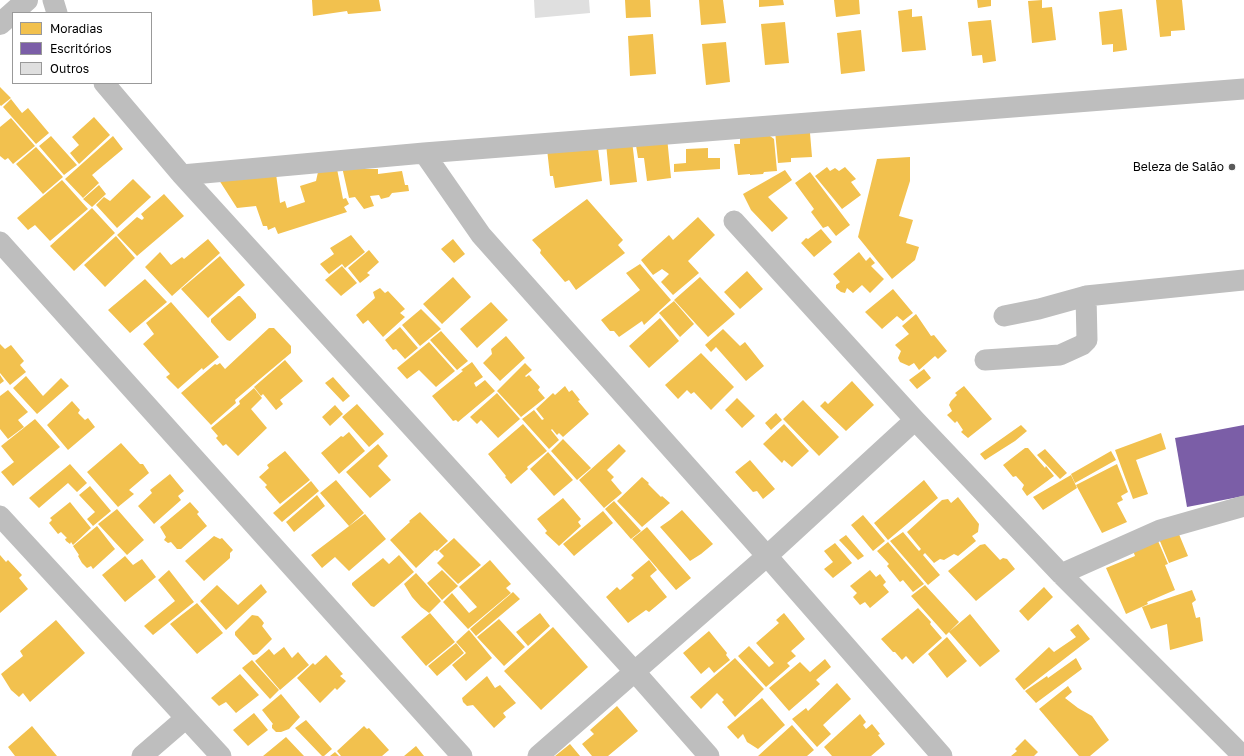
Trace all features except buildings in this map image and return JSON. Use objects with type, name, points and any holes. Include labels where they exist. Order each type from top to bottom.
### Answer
[{"type":"street","points":[[53,0],[57,12]]},
{"type":"street","points":[[105,84],[182,175],[635,672],[709,756]]},
{"type":"street","points":[[182,175],[424,153],[1244,89]]},
{"type":"street","points":[[424,153],[481,235],[767,556],[942,756]]},
{"type":"street","points":[[734,221],[915,420],[1061,574],[1244,756]]},
{"type":"street","points":[[0,242],[462,756]]},
{"type":"street","points":[[1004,316],[1039,309],[1086,296],[1244,280]]},
{"type":"street","points":[[985,360],[1060,355],[1082,345],[1087,340],[1086,296]]},
{"type":"street","points":[[538,756],[767,556],[915,420]]},
{"type":"street","points":[[1061,574],[1160,530],[1244,506]]},
{"type":"street","points":[[0,516],[221,756]]},
{"type":"street","points":[[142,756],[186,718]]},
{"type":"place","name":"Beleza de Salão","points":[[1232,167]]}]
